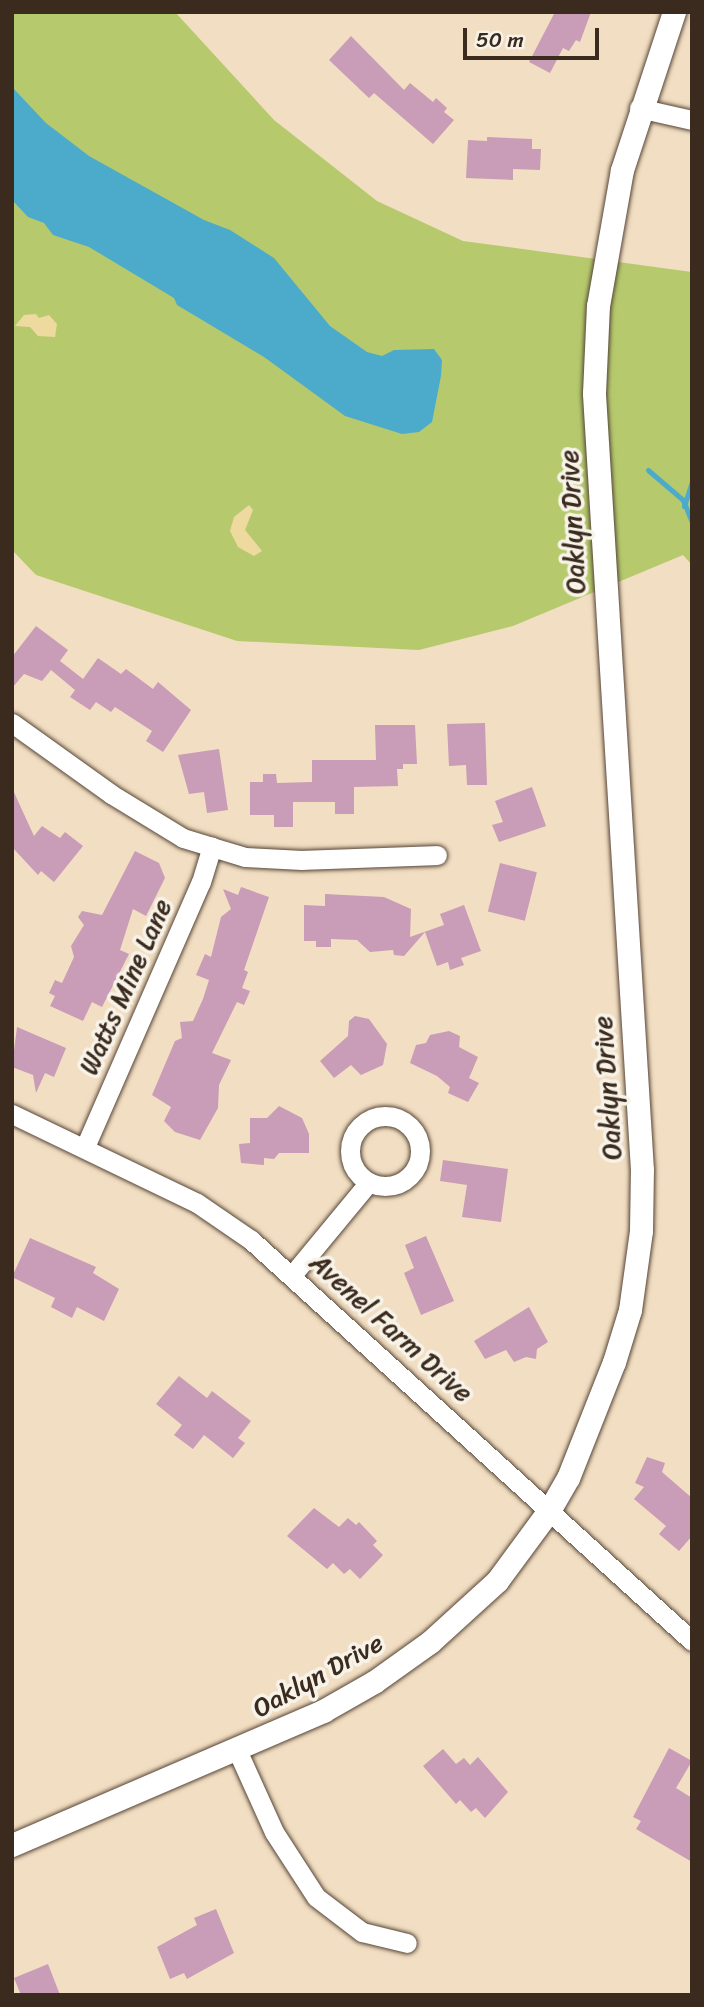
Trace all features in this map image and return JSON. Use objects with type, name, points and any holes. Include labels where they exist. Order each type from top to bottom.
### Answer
[{"type":"street","name":"Oaklyn Drive","points":[[12,1845],[237,1750],[367,1686],[430,1642],[497,1581],[550,1508],[568,1478],[614,1362],[631,1310],[641,1231],[642,1170],[594,393],[598,306],[622,170],[639,108],[674,12]]},
{"type":"street","points":[[639,108],[692,120]]},
{"type":"street","points":[[12,723],[111,794],[183,838],[245,857],[302,860],[437,855]]},
{"type":"street","name":"Watts Mine Lane","points":[[85,1147],[201,881],[212,847]]},
{"type":"street","name":"Avenel Farm Drive","points":[[12,1114],[197,1203],[293,1275],[692,1641]]},
{"type":"street","points":[[293,1275],[369,1182]]},
{"type":"street","points":[[237,1750],[274,1832],[316,1897],[362,1932],[407,1943]]},
{"type":"green space","points":[[12,12],[175,12],[274,120],[377,201],[463,241],[692,272],[692,565],[683,555],[513,626],[419,650],[237,641],[36,575],[12,550]]},
{"type":"sand","points":[[36,314],[39,318],[49,315],[57,324],[55,337],[38,336],[30,327],[15,326],[24,315]]},
{"type":"sand","points":[[249,505],[253,510],[245,530],[262,551],[254,556],[238,547],[230,531],[234,517]]},
{"type":"water","points":[[12,87],[46,123],[89,156],[204,220],[230,230],[274,258],[330,326],[367,352],[382,356],[394,350],[434,349],[442,360],[432,422],[419,432],[402,434],[345,416],[264,357],[177,305],[174,298],[89,247],[53,235],[44,223],[28,217],[12,200]]},
{"type":"building","points":[[555,12],[591,12],[580,42],[576,40],[569,51],[563,48],[550,73],[529,62]]},
{"type":"building","points":[[351,36],[404,90],[410,83],[433,102],[436,98],[447,108],[444,112],[454,120],[433,144],[374,93],[369,98],[329,60]]},
{"type":"building","points":[[487,137],[532,139],[532,149],[541,149],[540,170],[513,169],[513,180],[466,178],[468,140],[487,141]]},
{"type":"building","points":[[36,626],[68,650],[60,661],[83,679],[98,658],[121,674],[126,669],[153,689],[158,682],[191,710],[163,752],[146,741],[152,731],[115,707],[111,712],[96,702],[90,710],[70,697],[75,690],[51,670],[42,681],[24,674],[12,688],[12,657]]},
{"type":"building","points":[[485,723],[487,785],[467,785],[466,765],[449,766],[447,724]]},
{"type":"building","points":[[375,725],[415,725],[417,764],[403,764],[403,769],[397,769],[398,786],[354,787],[354,814],[335,814],[335,802],[293,802],[293,827],[274,827],[274,815],[250,815],[250,782],[263,782],[263,774],[276,774],[277,783],[312,782],[312,760],[376,760]]},
{"type":"building","points":[[219,749],[228,810],[207,813],[204,792],[189,794],[178,755]]},
{"type":"building","points":[[532,787],[546,826],[499,842],[492,825],[503,822],[495,801]]},
{"type":"building","points":[[12,788],[34,836],[42,826],[60,838],[65,832],[83,846],[54,882],[41,871],[38,875],[12,847]]},
{"type":"building","points":[[135,851],[159,863],[165,878],[146,916],[133,909],[120,950],[129,954],[102,1007],[92,1002],[83,1021],[50,1006],[55,996],[49,993],[55,980],[62,983],[74,957],[71,946],[84,925],[78,917],[82,911],[102,915]]},
{"type":"building","points":[[500,863],[537,872],[525,921],[488,912]]},
{"type":"building","points":[[241,887],[269,897],[244,970],[248,972],[242,988],[250,991],[244,1005],[237,1002],[212,1053],[231,1060],[219,1085],[218,1108],[200,1140],[175,1132],[164,1121],[171,1107],[152,1095],[175,1041],[182,1038],[180,1022],[193,1021],[203,999],[209,980],[196,975],[205,954],[211,957],[221,917],[231,909],[223,889],[238,895]]},
{"type":"building","points":[[325,894],[384,897],[411,909],[410,937],[444,925],[440,914],[464,905],[481,951],[461,958],[464,965],[450,970],[448,962],[437,966],[425,932],[404,956],[394,955],[393,950],[370,952],[357,940],[331,939],[331,947],[316,947],[316,941],[304,941],[304,905],[325,906]]},
{"type":"building","points":[[355,1016],[369,1019],[387,1044],[383,1065],[361,1075],[351,1065],[334,1078],[320,1061],[348,1036],[349,1021]]},
{"type":"building","points":[[17,1027],[66,1048],[54,1077],[45,1073],[36,1093],[33,1075],[12,1067]]},
{"type":"building","points":[[449,1031],[460,1036],[459,1047],[478,1057],[469,1078],[479,1083],[468,1102],[448,1093],[450,1087],[437,1076],[410,1063],[416,1045],[426,1043],[430,1035]]},
{"type":"building","points":[[279,1106],[302,1118],[309,1134],[309,1153],[279,1153],[274,1159],[264,1158],[264,1165],[241,1163],[239,1144],[250,1143],[250,1118],[267,1118]]},
{"type":"building","points":[[443,1160],[508,1169],[501,1222],[462,1217],[467,1185],[440,1181]]},
{"type":"building","points":[[426,1236],[454,1301],[421,1315],[404,1273],[414,1268],[405,1245]]},
{"type":"building","points":[[30,1238],[96,1267],[93,1273],[119,1289],[104,1321],[77,1307],[72,1318],[51,1307],[55,1298],[12,1277]]},
{"type":"building","points":[[529,1307],[548,1342],[537,1349],[536,1359],[526,1357],[514,1362],[506,1350],[485,1359],[474,1341]]},
{"type":"building","points":[[179,1376],[207,1398],[212,1391],[251,1421],[238,1438],[245,1443],[233,1458],[204,1435],[193,1449],[174,1435],[182,1425],[156,1404]]},
{"type":"building","points":[[647,1457],[665,1463],[662,1472],[692,1498],[692,1536],[679,1551],[659,1534],[666,1526],[634,1499],[644,1487],[635,1483]]},
{"type":"building","points":[[314,1508],[339,1527],[348,1518],[356,1525],[359,1522],[377,1541],[373,1545],[383,1555],[360,1579],[350,1569],[344,1574],[333,1563],[327,1569],[287,1536]]},
{"type":"building","points":[[669,1748],[692,1761],[676,1788],[692,1798],[692,1862],[636,1829],[641,1821],[633,1817]]},
{"type":"building","points":[[443,1749],[456,1764],[464,1758],[470,1765],[478,1757],[508,1792],[485,1818],[476,1808],[471,1812],[460,1800],[456,1804],[423,1766]]},
{"type":"building","points":[[216,1909],[234,1953],[187,1979],[184,1973],[170,1979],[157,1947],[197,1925],[194,1918]]},
{"type":"building","points":[[48,1964],[60,1995],[21,1995],[14,1978]]},
{"type":"waterway","points":[[648,470],[683,500],[692,522]]},
{"type":"waterway","points":[[684,506],[692,482]]}]
